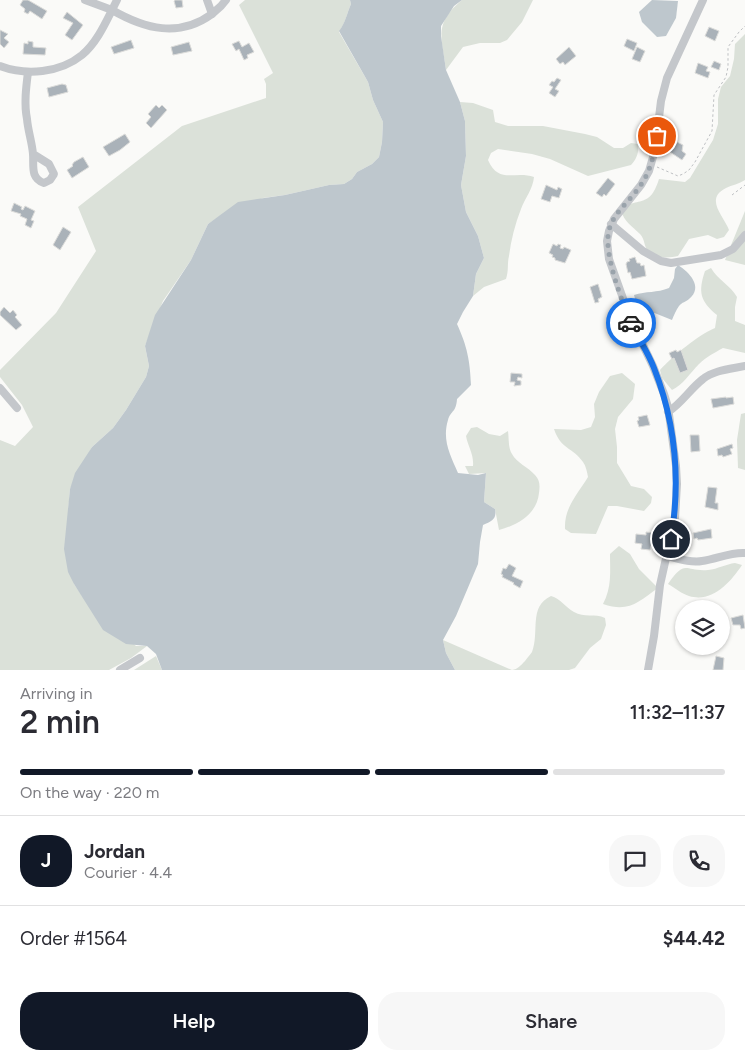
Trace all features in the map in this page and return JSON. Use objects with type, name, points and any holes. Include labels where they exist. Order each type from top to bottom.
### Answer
[{"type":"street","points":[[85,0],[137,22],[160,28],[187,27],[202,21],[226,0]]},
{"type":"street","points":[[0,66],[28,72],[55,69],[67,64],[81,55],[101,31],[117,0]]},
{"type":"street","points":[[207,0],[212,14]]},
{"type":"street","points":[[648,670],[660,585],[675,518],[677,484],[674,445],[664,394],[653,366],[635,333],[609,259],[607,241],[611,224],[621,208],[641,185],[651,164],[657,136],[661,101],[667,78],[702,0]]},
{"type":"street","points":[[28,72],[26,116],[33,154]]},
{"type":"street","points":[[611,224],[643,251],[661,261],[671,263],[721,255],[733,249],[745,235]]},
{"type":"street","points":[[668,412],[709,375],[745,366]]},
{"type":"street","points":[[0,388],[17,408]]},
{"type":"street","points":[[667,556],[685,561],[702,561],[729,554],[745,553]]},
{"type":"street","points":[[120,670],[140,658]]},
{"type":"path","points":[[651,164],[678,176],[689,170],[696,162],[712,131],[714,95],[726,77],[728,47],[745,26]]},
{"type":"path","points":[[732,195],[745,185]]},
{"type":"shaded area","points":[[245,0],[350,0],[351,4],[339,32],[368,82],[373,100],[383,122],[379,157],[372,164],[357,172],[352,179],[344,184],[329,185],[263,198],[220,216],[208,224],[191,260],[163,301],[150,333],[145,346],[149,366],[146,377],[113,428],[92,447],[70,489],[68,513],[74,584],[85,600],[136,646],[147,646],[131,658],[109,670],[0,670],[0,440],[15,446],[33,427],[22,405],[0,377],[0,370],[56,313],[96,251],[78,207],[182,126],[266,98],[264,79],[273,73],[239,5]]},
{"type":"shaded area","points":[[350,0],[462,0],[454,6],[441,26],[441,36],[446,70],[460,102],[465,121],[466,156],[461,185],[466,212],[478,236],[484,258],[476,274],[473,296],[457,324],[467,353],[471,385],[457,399],[456,407],[446,427],[446,441],[458,473],[478,475],[486,473],[484,502],[495,509],[495,515],[493,519],[483,525],[478,564],[456,616],[443,640],[446,653],[455,670],[162,670],[156,654],[147,646],[126,644],[103,630],[74,584],[68,572],[64,549],[70,489],[75,473],[92,447],[113,428],[146,377],[149,366],[145,346],[155,315],[191,260],[208,224],[238,202],[285,195],[329,185],[344,184],[352,179],[357,172],[372,164],[379,157],[383,122],[373,100],[368,82],[339,31],[351,4]]},
{"type":"shaded area","points":[[462,0],[533,0],[522,22],[507,40],[500,43],[480,43],[463,47],[446,70],[442,40],[443,24]]},
{"type":"shaded area","points":[[652,0],[678,1],[676,18],[666,36],[657,37],[642,22],[639,12]]},
{"type":"shaded area","points":[[745,34],[745,180],[726,188],[716,197],[717,208],[729,230],[724,237],[717,239],[708,235],[689,239],[678,256],[658,257],[651,254],[647,249],[642,236],[626,221],[621,210],[650,196],[659,179],[685,182],[690,178],[713,140],[718,124],[718,99],[721,87],[730,76],[735,44]]},
{"type":"shaded area","points":[[460,102],[473,103],[493,110],[495,122],[508,126],[543,126],[585,134],[597,137],[614,148],[623,148],[631,143],[638,144],[638,153],[631,165],[588,176],[550,159],[532,154],[498,149],[491,153],[488,160],[492,168],[502,175],[527,175],[534,177],[515,226],[506,279],[484,287],[473,296],[476,274],[484,258],[478,236],[466,212],[461,185],[466,156],[465,121]]},
{"type":"shaded area","points":[[745,211],[745,265],[725,260]]},
{"type":"shaded area","points":[[678,265],[693,280],[695,290],[689,299],[679,306],[672,320],[637,306],[634,295],[669,288]]},
{"type":"shaded area","points":[[711,268],[737,297],[735,321],[745,325],[745,353],[723,348],[710,355],[683,382],[672,390],[662,378],[660,370],[686,346],[715,328],[717,315],[707,305],[701,290],[705,271]]},
{"type":"shaded area","points":[[622,373],[635,384],[633,399],[618,417],[615,429],[617,463],[631,486],[644,489],[652,497],[651,503],[644,511],[608,506],[596,534],[571,533],[565,529],[569,507],[588,477],[583,462],[560,441],[554,429],[581,430],[591,427],[595,417],[594,404],[599,392],[610,376]]},
{"type":"shaded area","points":[[745,413],[745,470],[738,468],[737,440],[741,414]]},
{"type":"shaded area","points":[[477,427],[489,434],[500,436],[508,431],[509,446],[512,454],[535,475],[539,483],[535,507],[530,513],[519,522],[499,530],[495,509],[484,502],[486,473],[469,474],[465,466],[473,466],[473,458],[466,436],[471,428]]},
{"type":"shaded area","points":[[619,546],[630,554],[639,569],[658,588],[645,598],[627,607],[603,604],[609,585],[610,554]]},
{"type":"shaded area","points":[[735,563],[742,565],[726,585],[705,597],[689,596],[668,584],[678,571],[682,569],[708,570]]},
{"type":"shaded area","points":[[551,596],[578,614],[605,618],[606,625],[601,639],[590,648],[575,668],[569,670],[512,670],[520,666],[532,652],[539,607]]},
{"type":"shaded area","points":[[443,640],[512,670],[455,670],[446,653]]},
{"type":"shaded area","points":[[156,656],[162,670],[134,670]]},
{"type":"building","points":[[23,0],[28,0],[47,11],[42,19],[30,11],[28,14],[24,12],[25,9],[20,5]]},
{"type":"building","points":[[175,0],[182,0],[183,7],[176,8]]},
{"type":"building","points":[[67,12],[83,25],[72,40],[65,35],[73,23],[63,18]]},
{"type":"building","points":[[709,27],[719,31],[715,41],[705,36]]},
{"type":"building","points":[[0,30],[8,34],[4,38],[9,42],[4,48],[0,44]]},
{"type":"building","points":[[627,39],[637,43],[634,51],[624,46]]},
{"type":"building","points":[[131,40],[134,48],[114,54],[111,47]]},
{"type":"building","points":[[28,41],[33,42],[33,47],[46,48],[45,55],[23,54],[24,43],[28,44]]},
{"type":"building","points":[[239,41],[242,47],[249,43],[254,52],[247,55],[248,58],[244,60],[239,49],[236,51],[232,44]]},
{"type":"building","points":[[189,42],[192,51],[173,55],[171,47]]},
{"type":"building","points":[[569,47],[576,56],[565,65],[563,62],[560,64],[556,59]]},
{"type":"building","points":[[637,47],[645,51],[640,62],[632,59]]},
{"type":"building","points":[[714,61],[721,64],[719,70],[711,67]]},
{"type":"building","points":[[698,63],[708,67],[706,71],[710,72],[708,78],[695,73]]},
{"type":"building","points":[[557,78],[561,80],[555,89],[559,91],[555,97],[549,93],[553,87],[549,85]]},
{"type":"building","points":[[62,84],[66,85],[68,92],[49,97],[47,88]]},
{"type":"building","points":[[156,105],[159,108],[162,105],[167,110],[151,128],[146,123],[151,117],[148,114]]},
{"type":"building","points":[[125,134],[130,142],[109,156],[103,147]]},
{"type":"building","points":[[677,142],[683,145],[682,151],[686,154],[682,160],[670,152]]},
{"type":"building","points":[[83,157],[89,167],[72,178],[67,170],[73,166],[74,162]]},
{"type":"building","points":[[608,178],[615,184],[606,196],[604,194],[602,197],[596,193]]},
{"type":"building","points":[[546,185],[557,190],[558,187],[562,189],[559,198],[552,196],[550,202],[541,199]]},
{"type":"building","points":[[14,203],[22,207],[21,209],[23,210],[25,206],[35,211],[31,220],[34,221],[31,228],[25,225],[27,219],[20,216],[21,214],[11,211]]},
{"type":"building","points":[[63,227],[71,232],[60,250],[53,245]]},
{"type":"building","points":[[553,244],[561,245],[560,248],[563,249],[564,247],[571,250],[565,263],[555,260],[552,257],[553,255],[549,253]]},
{"type":"building","points":[[635,257],[637,263],[640,263],[641,266],[644,265],[646,276],[632,279],[626,264],[630,261],[629,259]]},
{"type":"building","points":[[598,284],[602,297],[598,299],[599,302],[595,303],[590,287]]},
{"type":"building","points":[[4,307],[10,313],[13,310],[17,315],[15,317],[22,325],[16,330],[0,315]]},
{"type":"building","points":[[676,350],[677,352],[681,350],[688,370],[680,373],[674,358],[672,359],[669,353]]},
{"type":"building","points":[[511,373],[522,374],[522,378],[518,377],[517,380],[521,381],[521,385],[514,386],[515,382],[510,382]]},
{"type":"building","points":[[733,397],[734,404],[713,408],[711,399]]},
{"type":"building","points":[[647,415],[650,425],[639,427],[638,417]]},
{"type":"building","points":[[690,435],[699,435],[700,451],[691,452]]},
{"type":"building","points":[[732,444],[733,448],[730,449],[732,454],[723,457],[722,455],[718,456],[717,449]]},
{"type":"building","points":[[708,487],[717,488],[715,503],[718,503],[718,510],[705,507]]},
{"type":"building","points":[[711,529],[712,538],[694,539],[693,533]]},
{"type":"building","points":[[646,532],[654,533],[650,550],[641,549],[642,544],[635,543],[636,534],[646,535]]},
{"type":"building","points":[[509,564],[516,568],[512,576],[523,581],[520,588],[502,577],[503,568],[506,569]]},
{"type":"building","points":[[743,615],[745,628],[741,629],[740,625],[733,625],[731,618]]},
{"type":"building","points":[[716,656],[724,658],[723,670],[713,670]]},
{"type":"way so far","points":[[631,323],[609,259],[607,241],[614,218],[637,191],[649,171],[657,136]]},
{"type":"route","points":[[631,323],[653,366],[668,407],[674,445],[677,484],[677,500],[671,539]]}]
